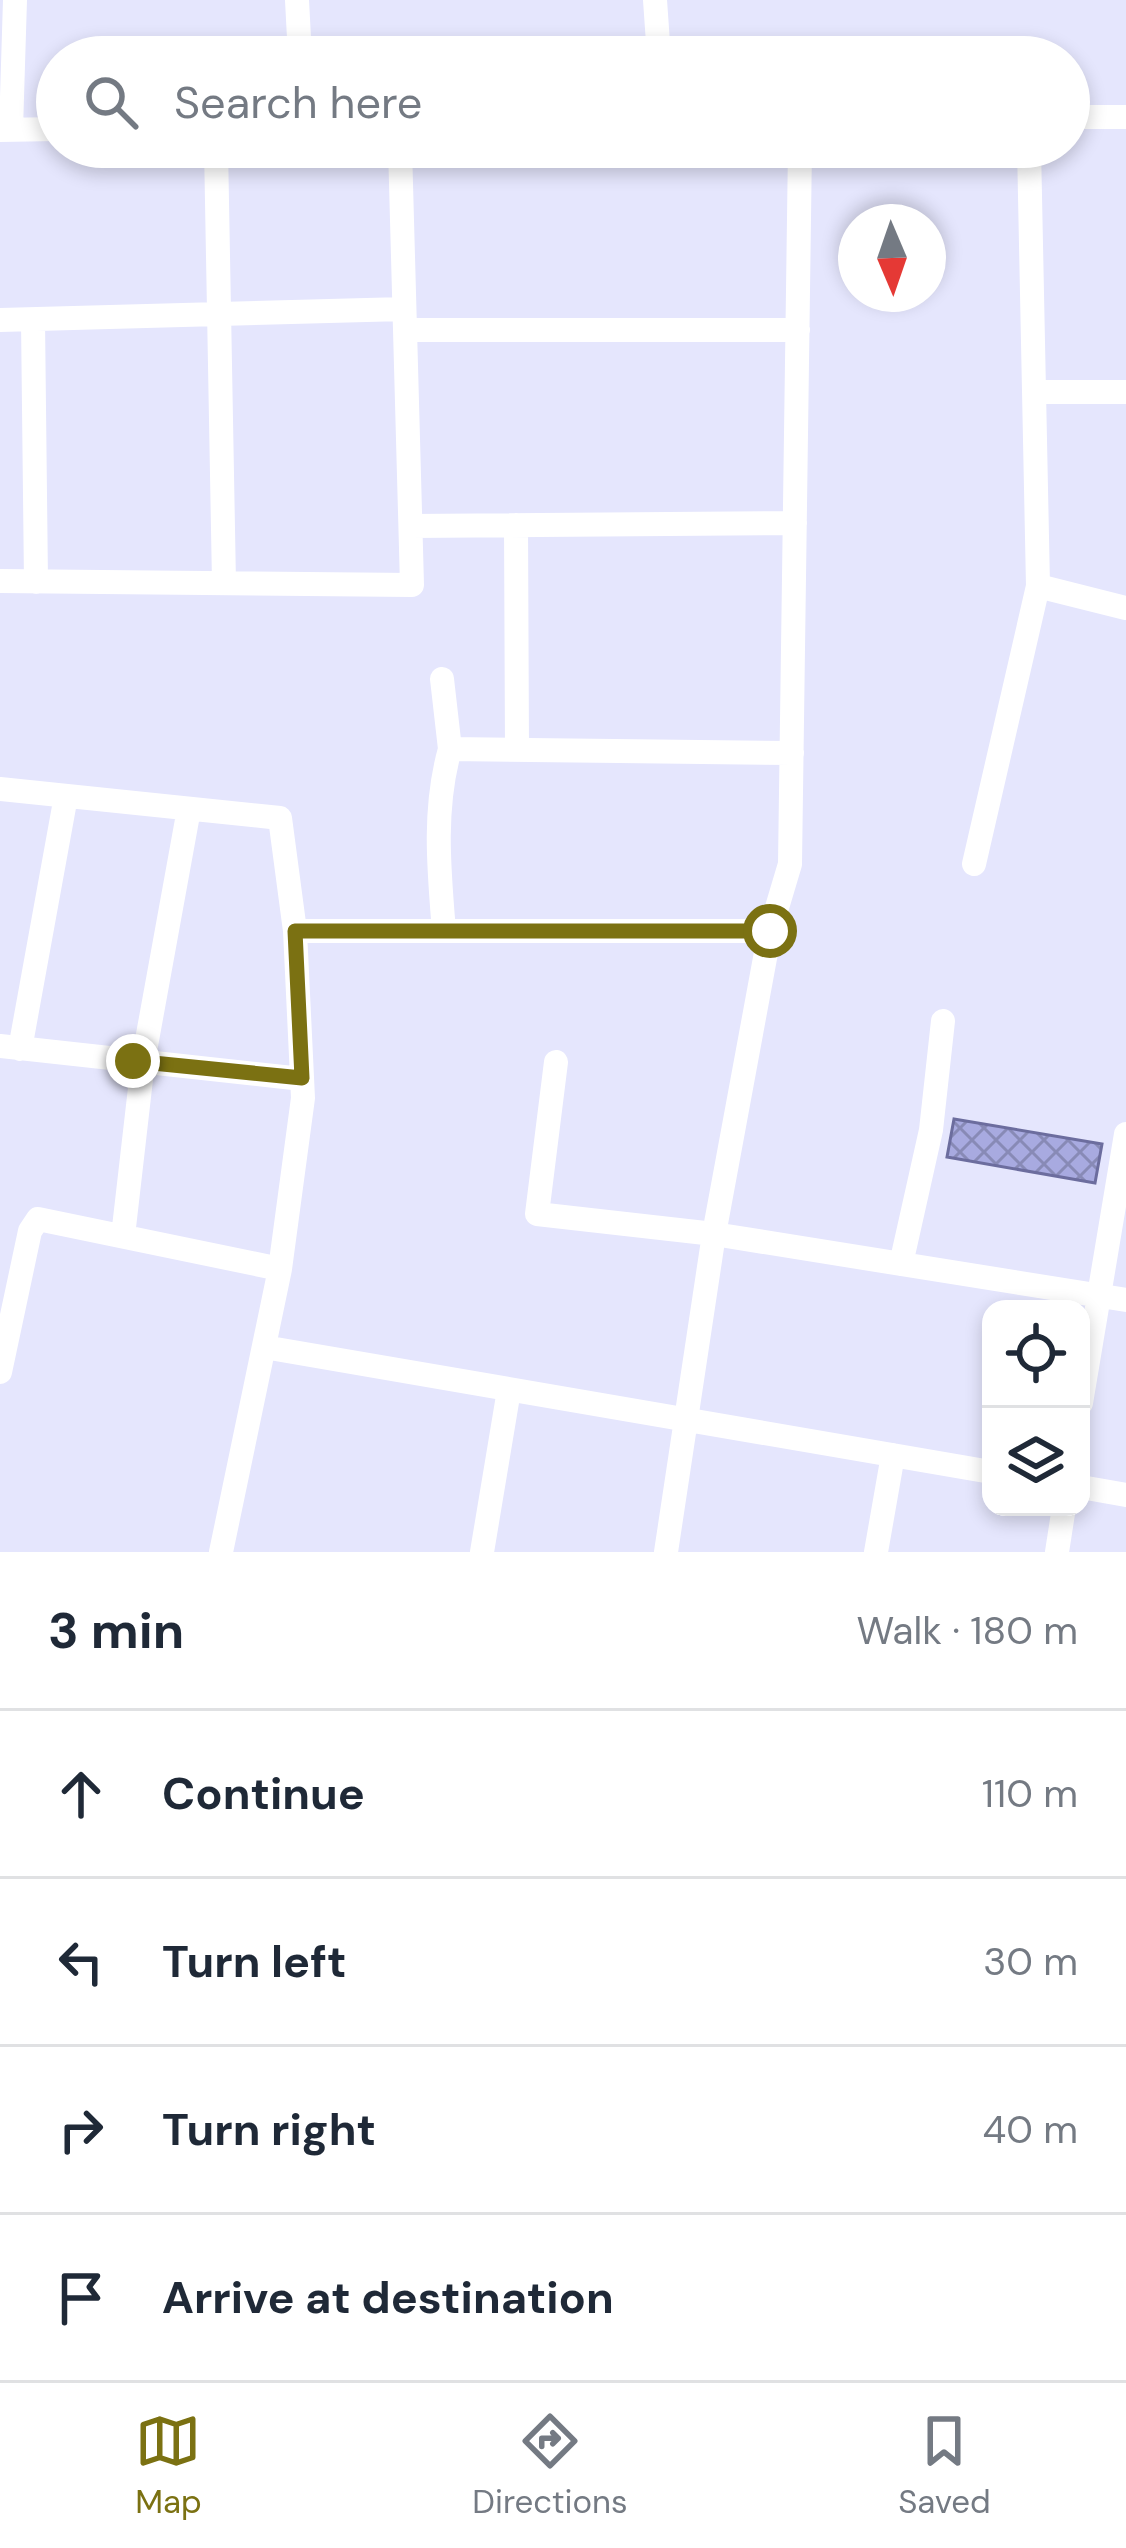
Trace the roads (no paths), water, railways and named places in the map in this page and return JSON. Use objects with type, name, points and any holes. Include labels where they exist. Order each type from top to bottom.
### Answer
[{"type":"street","points":[[15,0],[6,130],[36,129]]},
{"type":"street","points":[[297,0],[299,36]]},
{"type":"street","points":[[656,0],[657,36]]},
{"type":"street","points":[[1090,117],[1126,117]]},
{"type":"street","points":[[216,168],[224,583]]},
{"type":"street","points":[[0,581],[412,585],[401,168]]},
{"type":"street","points":[[666,1552],[714,1234],[770,931],[790,864],[800,168]]},
{"type":"street","points":[[974,864],[1038,586],[1029,168]]},
{"type":"street","points":[[0,320],[219,316],[798,330]]},
{"type":"street","points":[[33,320],[36,582]]},
{"type":"street","points":[[1034,392],[1126,392]]},
{"type":"street","points":[[411,526],[795,523]]},
{"type":"street","points":[[515,525],[517,750]]},
{"type":"street","points":[[1038,586],[1126,608]]},
{"type":"street","points":[[442,679],[450,749],[440,787],[438,868],[444,931]]},
{"type":"street","points":[[450,749],[792,753]]},
{"type":"street","points":[[0,789],[280,818],[295,931],[303,1098],[280,1268],[221,1552]]},
{"type":"street","points":[[66,796],[10,1048],[302,1078]]},
{"type":"street","points":[[123,1236],[143,1062],[189,809]]},
{"type":"street","points":[[295,931],[770,931]]},
{"type":"street","points":[[901,1264],[931,1130],[943,1021]]},
{"type":"street","points":[[556,1062],[537,1214],[714,1234],[1126,1300]]},
{"type":"street","points":[[1090,1349],[1126,1134]]},
{"type":"street","points":[[0,1372],[30,1231],[38,1219],[280,1268]]},
{"type":"street","points":[[263,1348],[982,1471]]},
{"type":"street","points":[[482,1552],[509,1390]]},
{"type":"street","points":[[876,1552],[893,1456]]},
{"type":"street","points":[[1090,1489],[1126,1495]]},
{"type":"street","points":[[1057,1552],[1063,1516]]}]
